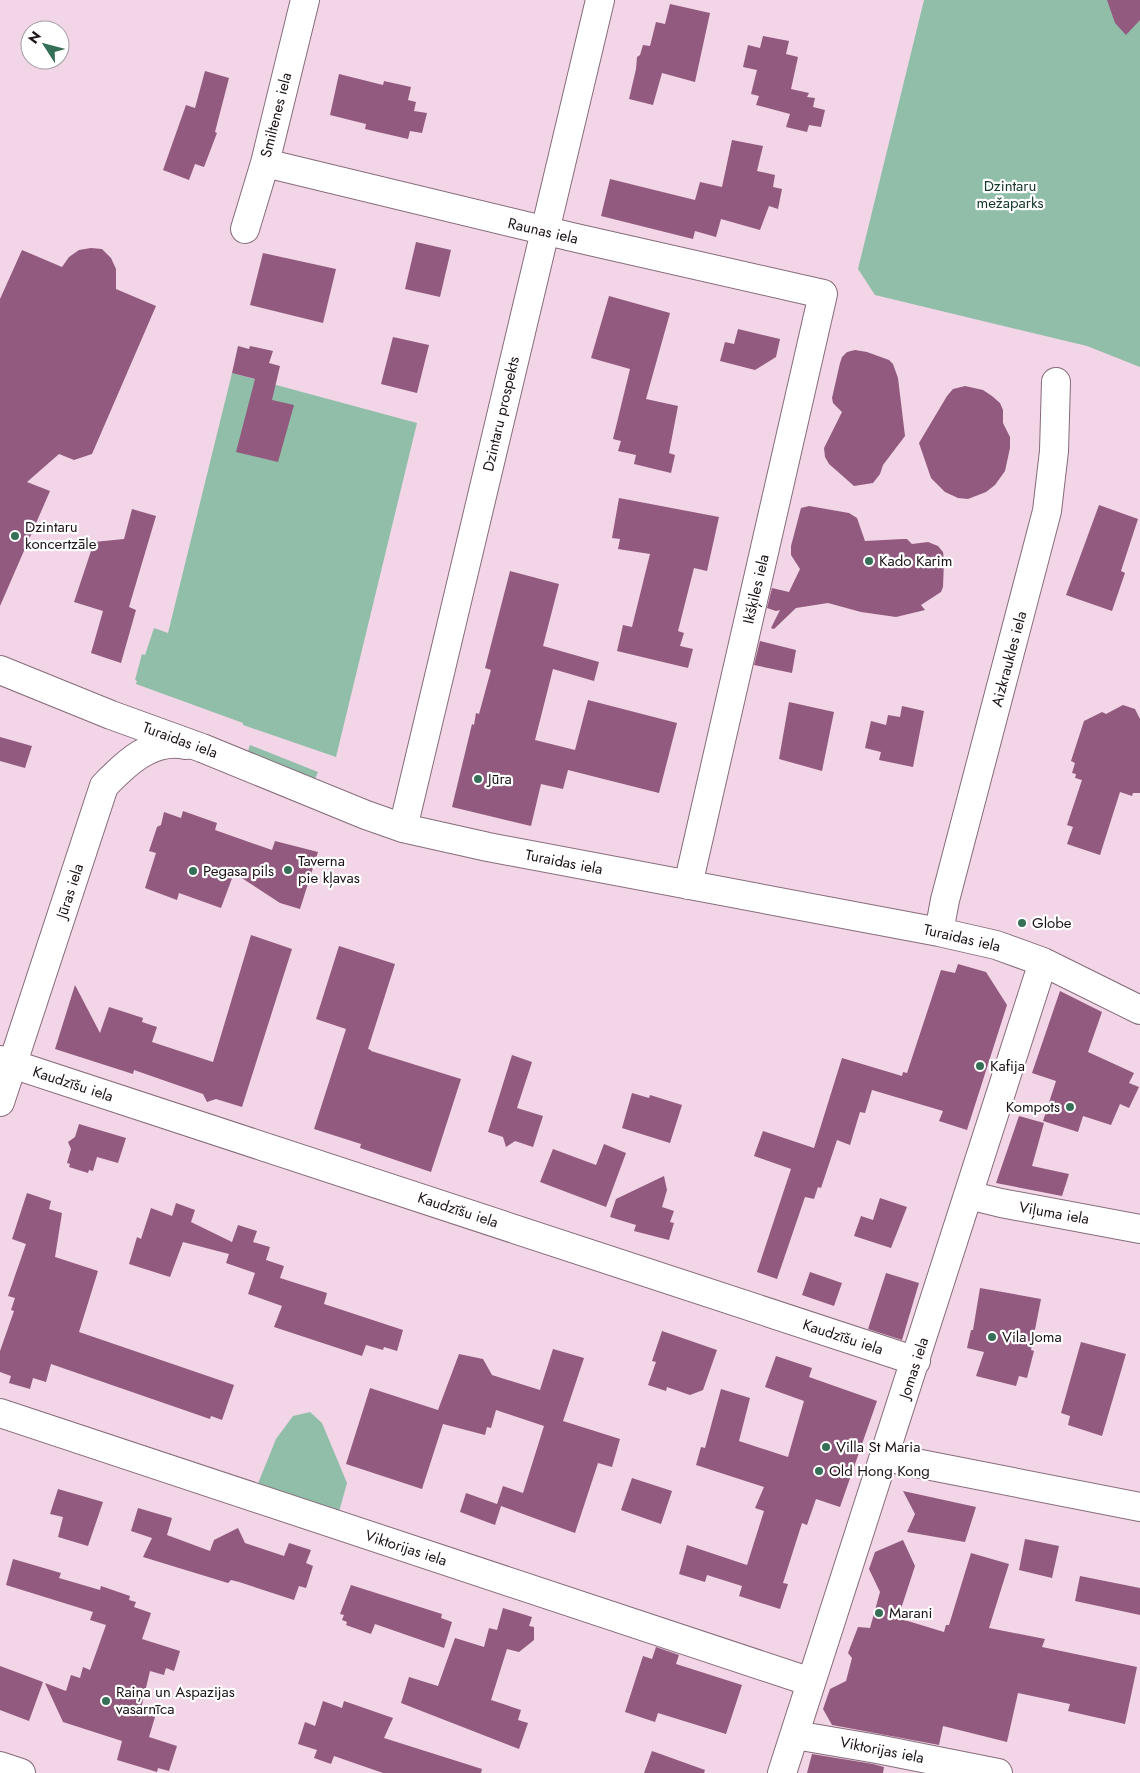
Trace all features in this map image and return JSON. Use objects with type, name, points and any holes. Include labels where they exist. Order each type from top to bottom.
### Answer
[{"type":"street","name":"Smiltenes iela","points":[[245,229],[264,163],[305,0]]},
{"type":"street","name":"Dzintaru prospekts","points":[[403,828],[600,0]]},
{"type":"street","name":"Raunas iela","points":[[264,163],[544,231],[823,294]]},
{"type":"street","name":"Ikšķiles iela","points":[[688,885],[823,294]]},
{"type":"street","name":"Aizkraukles iela","points":[[939,932],[945,900],[1047,512],[1054,451],[1056,382]]},
{"type":"street","name":"Turaidas iela","points":[[0,670],[403,828],[488,847],[939,932],[996,945],[1043,962],[1140,1010]]},
{"type":"street","name":"Jūras iela","points":[[0,1102],[6,1062],[104,786],[121,768],[146,751],[174,742],[202,748]]},
{"type":"street","name":"Jomas iela","points":[[782,1773],[1043,962]]},
{"type":"street","name":"Kaudzīšu iela","points":[[6,1062],[916,1361]]},
{"type":"street","name":"Viļuma iela","points":[[968,1195],[1140,1229]]},
{"type":"street","name":"Viktorijas iela","points":[[0,1414],[811,1682]]},
{"type":"street","points":[[885,1457],[1140,1507]]},
{"type":"street","name":"Viktorijas iela","points":[[795,1735],[998,1773]]},
{"type":"street","points":[[0,1766],[21,1773]]},
{"type":"green space","name":"Dzintaru mežaparks","points":[[924,0],[1140,0],[1140,367],[1087,346],[875,295],[858,269]]},
{"type":"green space","points":[[232,373],[417,423],[336,757],[243,725],[243,723],[136,684],[137,681],[135,680],[142,654],[145,655],[154,628],[168,633]]},
{"type":"green space","points":[[250,745],[318,772],[314,781],[247,754]]},
{"type":"green space","points":[[310,1412],[322,1423],[347,1483],[339,1512],[257,1486],[276,1439],[293,1416]]},
{"type":"building","points":[[1107,0],[1140,0],[1140,20],[1126,35],[1115,23]]},
{"type":"building","points":[[670,4],[710,13],[695,82],[662,73],[653,105],[629,99],[637,57],[640,55],[643,45],[650,46],[656,22],[665,24]]},
{"type":"building","points":[[763,36],[789,41],[786,54],[798,57],[791,89],[809,93],[807,97],[815,98],[813,107],[825,110],[821,127],[809,125],[807,132],[786,127],[790,114],[756,105],[759,96],[751,94],[757,70],[743,67],[748,45],[760,48]]},
{"type":"building","points":[[205,71],[229,78],[215,132],[217,133],[204,167],[195,164],[189,180],[163,170],[186,105],[195,108]]},
{"type":"building","points":[[339,74],[383,85],[384,81],[411,87],[408,100],[416,102],[414,111],[427,113],[422,133],[410,131],[408,139],[365,129],[366,124],[330,115]]},
{"type":"building","points":[[732,140],[763,146],[757,171],[775,175],[773,187],[782,189],[778,209],[769,206],[760,230],[721,219],[716,237],[695,231],[693,239],[601,216],[610,179],[695,200],[700,182],[722,187]]},
{"type":"building","points":[[416,242],[451,250],[440,297],[405,289]]},
{"type":"building","points":[[102,249],[111,258],[116,269],[116,289],[156,306],[92,454],[74,460],[59,454],[27,482],[50,491],[0,606],[0,299],[22,250],[62,267],[69,257],[79,250]]},
{"type":"building","points":[[263,253],[336,269],[323,323],[250,305]]},
{"type":"building","points":[[609,296],[670,313],[646,399],[678,406],[669,453],[675,455],[671,473],[634,464],[636,455],[618,451],[621,441],[613,439],[630,369],[591,358]]},
{"type":"building","points":[[738,329],[780,339],[776,357],[755,370],[720,361],[725,342],[734,344]]},
{"type":"building","points":[[393,337],[429,345],[417,393],[381,384]]},
{"type":"building","points":[[238,346],[249,349],[250,346],[273,351],[269,363],[280,366],[272,400],[294,405],[278,462],[236,452],[255,379],[232,373]]},
{"type":"building","points":[[855,350],[889,360],[893,364],[898,378],[905,436],[883,465],[880,474],[873,483],[854,486],[829,464],[825,457],[824,448],[842,412],[833,403],[832,398],[840,363],[842,357],[847,352]]},
{"type":"building","points":[[965,386],[983,390],[1000,403],[1003,410],[1003,423],[1010,437],[1010,448],[1005,471],[995,485],[986,492],[968,499],[958,498],[945,492],[931,478],[919,443],[947,396],[953,389]]},
{"type":"building","points":[[619,498],[719,517],[707,571],[694,568],[678,631],[684,633],[680,646],[693,649],[688,668],[617,651],[623,625],[632,627],[650,554],[618,549],[620,539],[612,538]]},
{"type":"building","points":[[1099,505],[1138,519],[1121,571],[1125,573],[1112,611],[1066,595]]},
{"type":"building","name":"Kado Karim","points":[[809,506],[849,513],[857,518],[865,541],[907,539],[912,544],[928,542],[938,546],[943,552],[944,560],[943,587],[941,592],[921,605],[925,610],[896,617],[861,612],[828,603],[796,608],[774,629],[771,628],[780,610],[776,611],[767,608],[772,588],[789,592],[800,569],[791,555],[791,546],[801,508]]},
{"type":"building","points":[[132,509],[156,516],[129,607],[136,610],[121,663],[91,653],[103,611],[74,602],[94,542],[124,539]]},
{"type":"building","points":[[510,571],[559,584],[543,646],[599,662],[594,681],[553,669],[535,740],[575,750],[588,700],[677,723],[659,793],[568,770],[563,789],[541,784],[531,826],[452,807],[472,724],[474,725],[476,713],[479,714],[491,670],[485,668]]},
{"type":"building","points":[[760,641],[796,650],[792,673],[754,665]]},
{"type":"building","points":[[789,702],[834,712],[822,771],[779,759]]},
{"type":"building","points":[[1123,705],[1135,709],[1140,719],[1140,793],[1133,793],[1132,796],[1120,792],[1100,855],[1067,844],[1073,827],[1067,825],[1082,780],[1075,778],[1076,774],[1072,773],[1075,763],[1071,761],[1084,721],[1102,712],[1106,714]]},
{"type":"building","points":[[902,706],[924,711],[913,767],[879,760],[881,752],[865,748],[871,721],[886,725],[888,715],[900,717]]},
{"type":"building","points":[[0,737],[32,746],[25,768],[0,761]]},
{"type":"building","name":"Pegasa pils","points":[[183,811],[217,823],[215,830],[272,850],[275,841],[318,852],[300,909],[280,903],[234,873],[221,908],[179,893],[177,900],[145,888],[156,853],[149,851],[157,827],[161,825],[164,812],[181,818]]},
{"type":"building","points":[[251,935],[292,949],[242,1107],[216,1099],[207,1102],[203,1094],[134,1070],[133,1074],[55,1049],[75,985],[100,1033],[109,1007],[143,1018],[142,1022],[157,1027],[152,1042],[213,1062]]},
{"type":"building","points":[[339,946],[395,964],[368,1049],[461,1079],[431,1172],[360,1148],[361,1144],[314,1129],[346,1029],[316,1019]]},
{"type":"building","points":[[958,964],[986,972],[1007,1005],[967,1130],[939,1121],[943,1111],[872,1090],[865,1113],[860,1112],[850,1145],[837,1140],[821,1188],[818,1187],[814,1199],[805,1197],[777,1279],[757,1272],[791,1169],[754,1156],[763,1131],[814,1148],[842,1058],[902,1076],[903,1072],[907,1073],[941,970],[955,973]]},
{"type":"building","points":[[1060,991],[1102,1012],[1088,1052],[1134,1073],[1129,1083],[1139,1087],[1129,1108],[1120,1104],[1111,1125],[1083,1116],[1078,1132],[1043,1121],[1056,1081],[1032,1073]]},
{"type":"building","points":[[512,1055],[532,1062],[517,1108],[543,1116],[533,1147],[515,1141],[506,1147],[503,1137],[488,1132]]},
{"type":"building","points":[[632,1093],[649,1098],[650,1095],[682,1105],[670,1143],[622,1128]]},
{"type":"building","points":[[1019,1116],[1044,1123],[1032,1166],[1069,1174],[1062,1196],[996,1183]]},
{"type":"building","points":[[79,1124],[126,1138],[118,1163],[97,1157],[93,1171],[89,1170],[88,1173],[69,1167],[70,1164],[67,1163],[71,1149],[68,1142],[75,1137]]},
{"type":"building","points":[[604,1144],[626,1153],[606,1207],[540,1182],[553,1149],[596,1165]]},
{"type":"building","points":[[664,1176],[667,1190],[662,1207],[674,1211],[670,1222],[674,1223],[669,1240],[634,1231],[636,1225],[610,1217],[616,1199]]},
{"type":"building","points":[[27,1193],[51,1201],[49,1209],[62,1213],[55,1257],[98,1271],[79,1332],[234,1385],[222,1420],[211,1416],[210,1419],[51,1364],[46,1382],[33,1378],[30,1389],[9,1383],[11,1376],[0,1372],[0,1351],[14,1311],[11,1310],[15,1298],[8,1296],[26,1244],[12,1239]]},
{"type":"building","points":[[880,1198],[907,1207],[891,1248],[854,1236],[861,1216],[873,1220]]},
{"type":"building","points":[[176,1203],[195,1210],[191,1222],[232,1242],[238,1225],[257,1231],[253,1242],[270,1247],[266,1260],[284,1266],[280,1278],[327,1293],[324,1304],[403,1330],[397,1351],[384,1347],[383,1350],[366,1345],[362,1356],[274,1327],[282,1306],[248,1294],[255,1273],[226,1263],[229,1254],[183,1242],[170,1277],[129,1264],[137,1237],[141,1239],[151,1208],[172,1216]]},
{"type":"building","points":[[810,1272],[842,1283],[834,1306],[802,1295]]},
{"type":"building","points":[[886,1273],[919,1283],[902,1340],[868,1329]]},
{"type":"building","name":"Vila Joma","points":[[980,1288],[1041,1299],[1031,1350],[1034,1351],[1027,1378],[1019,1376],[1016,1386],[976,1376],[984,1352],[967,1348],[971,1330],[973,1330]]},
{"type":"building","points":[[662,1331],[717,1350],[703,1390],[690,1395],[667,1387],[666,1391],[648,1385],[656,1362],[652,1361]]},
{"type":"building","points":[[1081,1342],[1126,1354],[1102,1436],[1068,1425],[1070,1416],[1061,1413]]},
{"type":"building","points":[[553,1349],[584,1358],[563,1421],[620,1439],[612,1467],[598,1463],[575,1533],[501,1506],[495,1525],[460,1512],[466,1493],[497,1504],[503,1486],[523,1493],[544,1426],[496,1410],[491,1428],[487,1427],[485,1435],[443,1424],[422,1489],[346,1464],[370,1388],[438,1410],[459,1354],[483,1359],[492,1375],[540,1390]]},
{"type":"building","points":[[776,1356],[812,1368],[809,1377],[877,1401],[840,1507],[816,1499],[807,1525],[802,1523],[783,1583],[788,1584],[780,1609],[739,1596],[742,1586],[707,1575],[705,1582],[679,1574],[687,1545],[747,1565],[764,1511],[755,1508],[764,1487],[696,1465],[701,1447],[705,1448],[721,1389],[750,1398],[739,1441],[788,1457],[804,1401],[765,1387]]},
{"type":"building","points":[[632,1478],[672,1491],[661,1524],[621,1510]]},
{"type":"building","points":[[58,1489],[103,1502],[88,1546],[58,1537],[63,1517],[50,1514]]},
{"type":"building","points":[[903,1491],[976,1507],[965,1542],[907,1532],[915,1514]]},
{"type":"building","points":[[138,1508],[172,1518],[167,1535],[210,1551],[214,1540],[238,1528],[245,1543],[284,1556],[289,1543],[311,1550],[306,1563],[313,1566],[306,1588],[299,1586],[294,1600],[239,1582],[231,1580],[228,1583],[143,1557],[152,1538],[131,1531]]},
{"type":"building","points":[[1025,1539],[1059,1546],[1052,1578],[1019,1570]]},
{"type":"building","points":[[903,1540],[915,1566],[898,1618],[944,1632],[946,1625],[949,1625],[971,1553],[1009,1564],[989,1628],[1045,1639],[1042,1647],[1137,1667],[1125,1724],[1068,1711],[1070,1704],[1018,1693],[1007,1742],[943,1726],[939,1745],[832,1725],[823,1709],[830,1689],[846,1681],[852,1658],[848,1653],[858,1627],[870,1628],[880,1592],[869,1569],[875,1552]]},
{"type":"building","points":[[13,1559],[61,1573],[59,1578],[100,1590],[101,1586],[130,1596],[129,1600],[136,1602],[134,1607],[151,1613],[142,1639],[180,1651],[174,1671],[166,1668],[164,1675],[150,1671],[140,1713],[155,1717],[149,1737],[177,1746],[169,1771],[158,1768],[157,1772],[117,1760],[122,1741],[63,1722],[45,1683],[66,1691],[71,1675],[80,1678],[83,1667],[90,1670],[106,1625],[90,1620],[93,1612],[6,1585]]},
{"type":"building","points":[[1080,1576],[1140,1588],[1140,1615],[1075,1601]]},
{"type":"building","points":[[351,1585],[442,1614],[441,1618],[452,1622],[444,1648],[375,1624],[371,1634],[346,1625],[347,1622],[342,1620],[344,1615],[340,1614]]},
{"type":"building","points":[[503,1608],[532,1617],[529,1626],[534,1627],[534,1640],[519,1652],[507,1649],[491,1700],[521,1710],[518,1720],[528,1723],[519,1749],[401,1703],[409,1677],[438,1686],[455,1638],[484,1647],[489,1628],[497,1630]]},
{"type":"building","points":[[656,1647],[679,1655],[676,1664],[742,1685],[726,1734],[658,1713],[655,1722],[625,1712],[643,1656],[652,1659]]},
{"type":"building","points":[[0,1666],[43,1682],[29,1721],[0,1710]]},
{"type":"building","points":[[323,1701],[342,1708],[344,1701],[393,1718],[384,1738],[482,1769],[481,1773],[383,1773],[334,1756],[331,1764],[314,1758],[317,1750],[298,1744],[305,1722],[315,1726]]},
{"type":"building","points":[[652,1751],[705,1770],[704,1773],[644,1773]]},
{"type":"building","points":[[812,1754],[873,1764],[884,1767],[883,1773],[807,1773]]},
{"type":"place","name":"Dzintaru koncertzāle","points":[[15,536]]},
{"type":"place","name":"Kado Karim","points":[[869,561]]},
{"type":"place","name":"Jūra","points":[[478,779]]},
{"type":"place","name":"Taverna pie kļavas","points":[[288,870]]},
{"type":"place","name":"Pegasa pils","points":[[193,871]]},
{"type":"place","name":"Globe","points":[[1022,923]]},
{"type":"place","name":"Kafija","points":[[980,1066]]},
{"type":"place","name":"Kompots","points":[[1070,1107]]},
{"type":"place","name":"Vila Joma","points":[[992,1337]]},
{"type":"place","name":"Villa St Maria","points":[[826,1447]]},
{"type":"place","name":"Old Hong Kong","points":[[819,1471]]},
{"type":"place","name":"Marani","points":[[879,1613]]},
{"type":"place","name":"Raiņa un Aspazijas vasarnīca","points":[[106,1701]]}]
